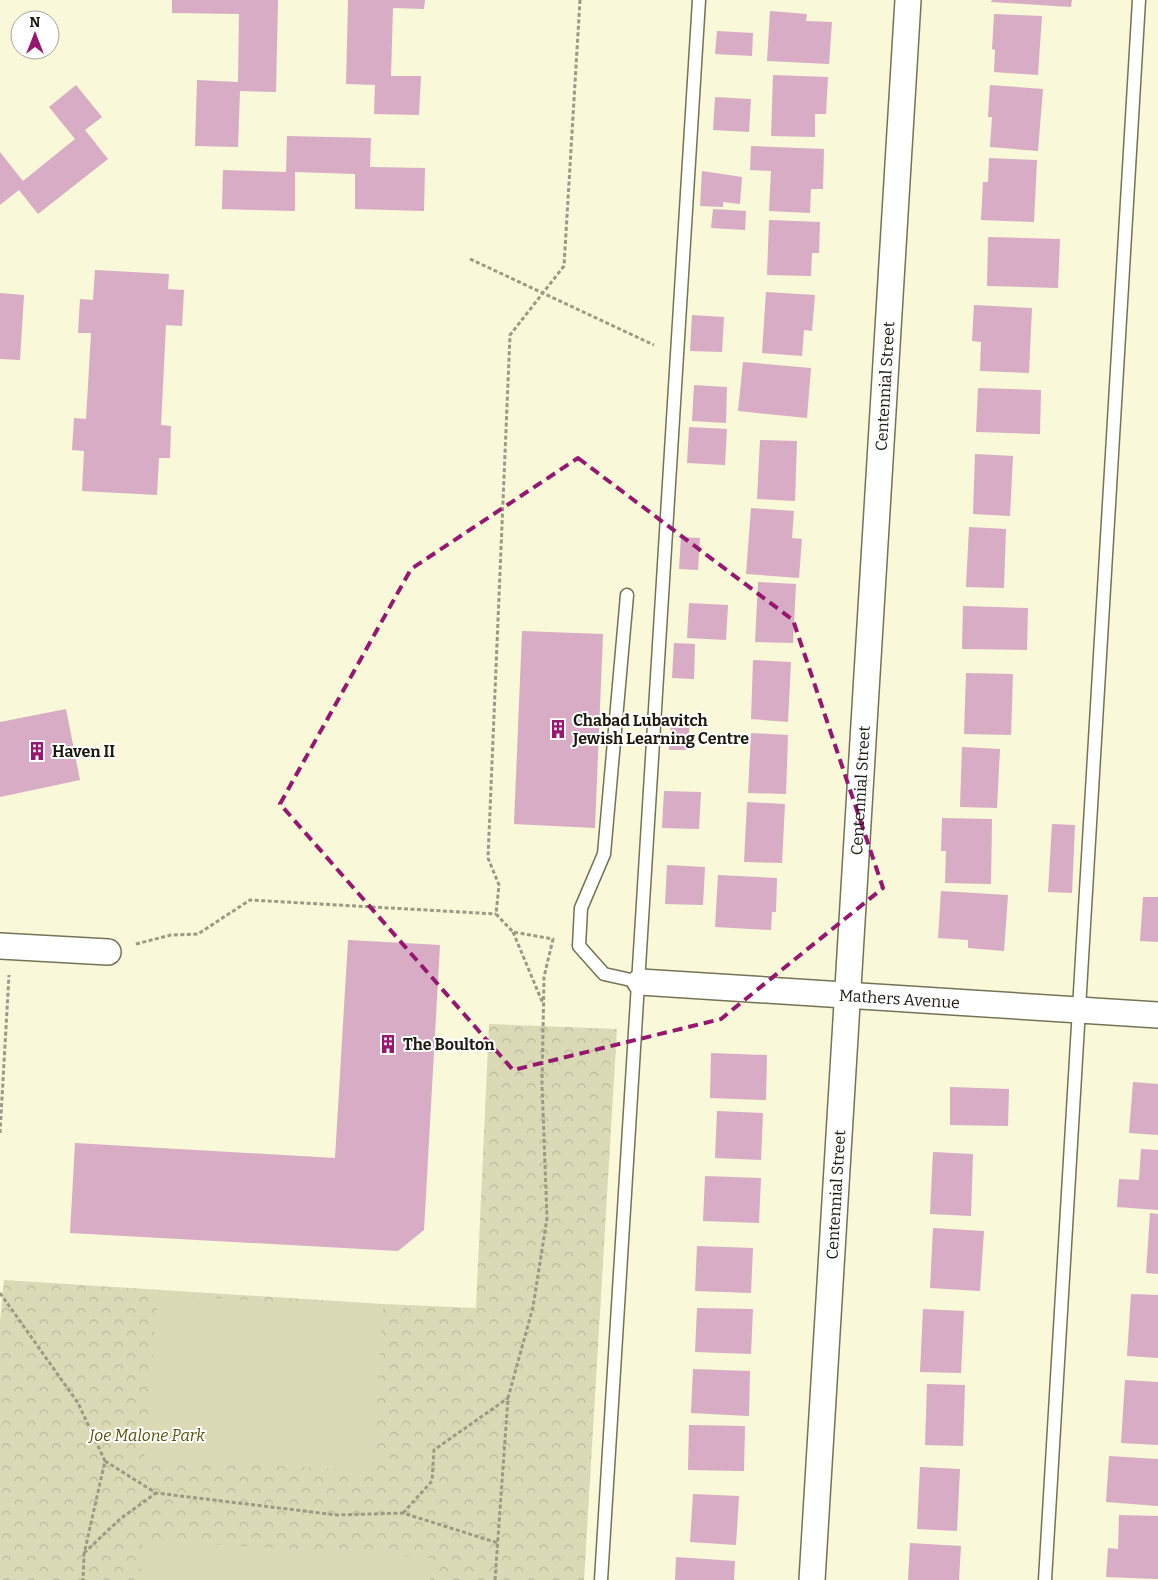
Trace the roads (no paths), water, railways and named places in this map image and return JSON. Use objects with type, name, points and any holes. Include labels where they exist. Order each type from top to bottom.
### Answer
[{"type":"street","name":"Centennial Street","points":[[812,1580],[908,0]]},
{"type":"street","points":[[5,947],[108,952]]},
{"type":"street","name":"Mathers Avenue","points":[[640,982],[1158,1015]]},
{"type":"lane","points":[[601,1580],[640,982],[699,0]]},
{"type":"lane","points":[[1045,1580],[1139,0]]},
{"type":"lane","points":[[627,595],[604,854],[581,908],[579,946],[604,974],[640,982]]},
{"type":"place","name":"Chabad Lubavitch Jewish Learning Centre","points":[[558,729]]},
{"type":"place","name":"Haven II","points":[[37,751]]},
{"type":"place","name":"The Boulton","points":[[388,1044]]},
{"type":"park label","name":"Joe Malone Park","points":[[147,1435]]}]
